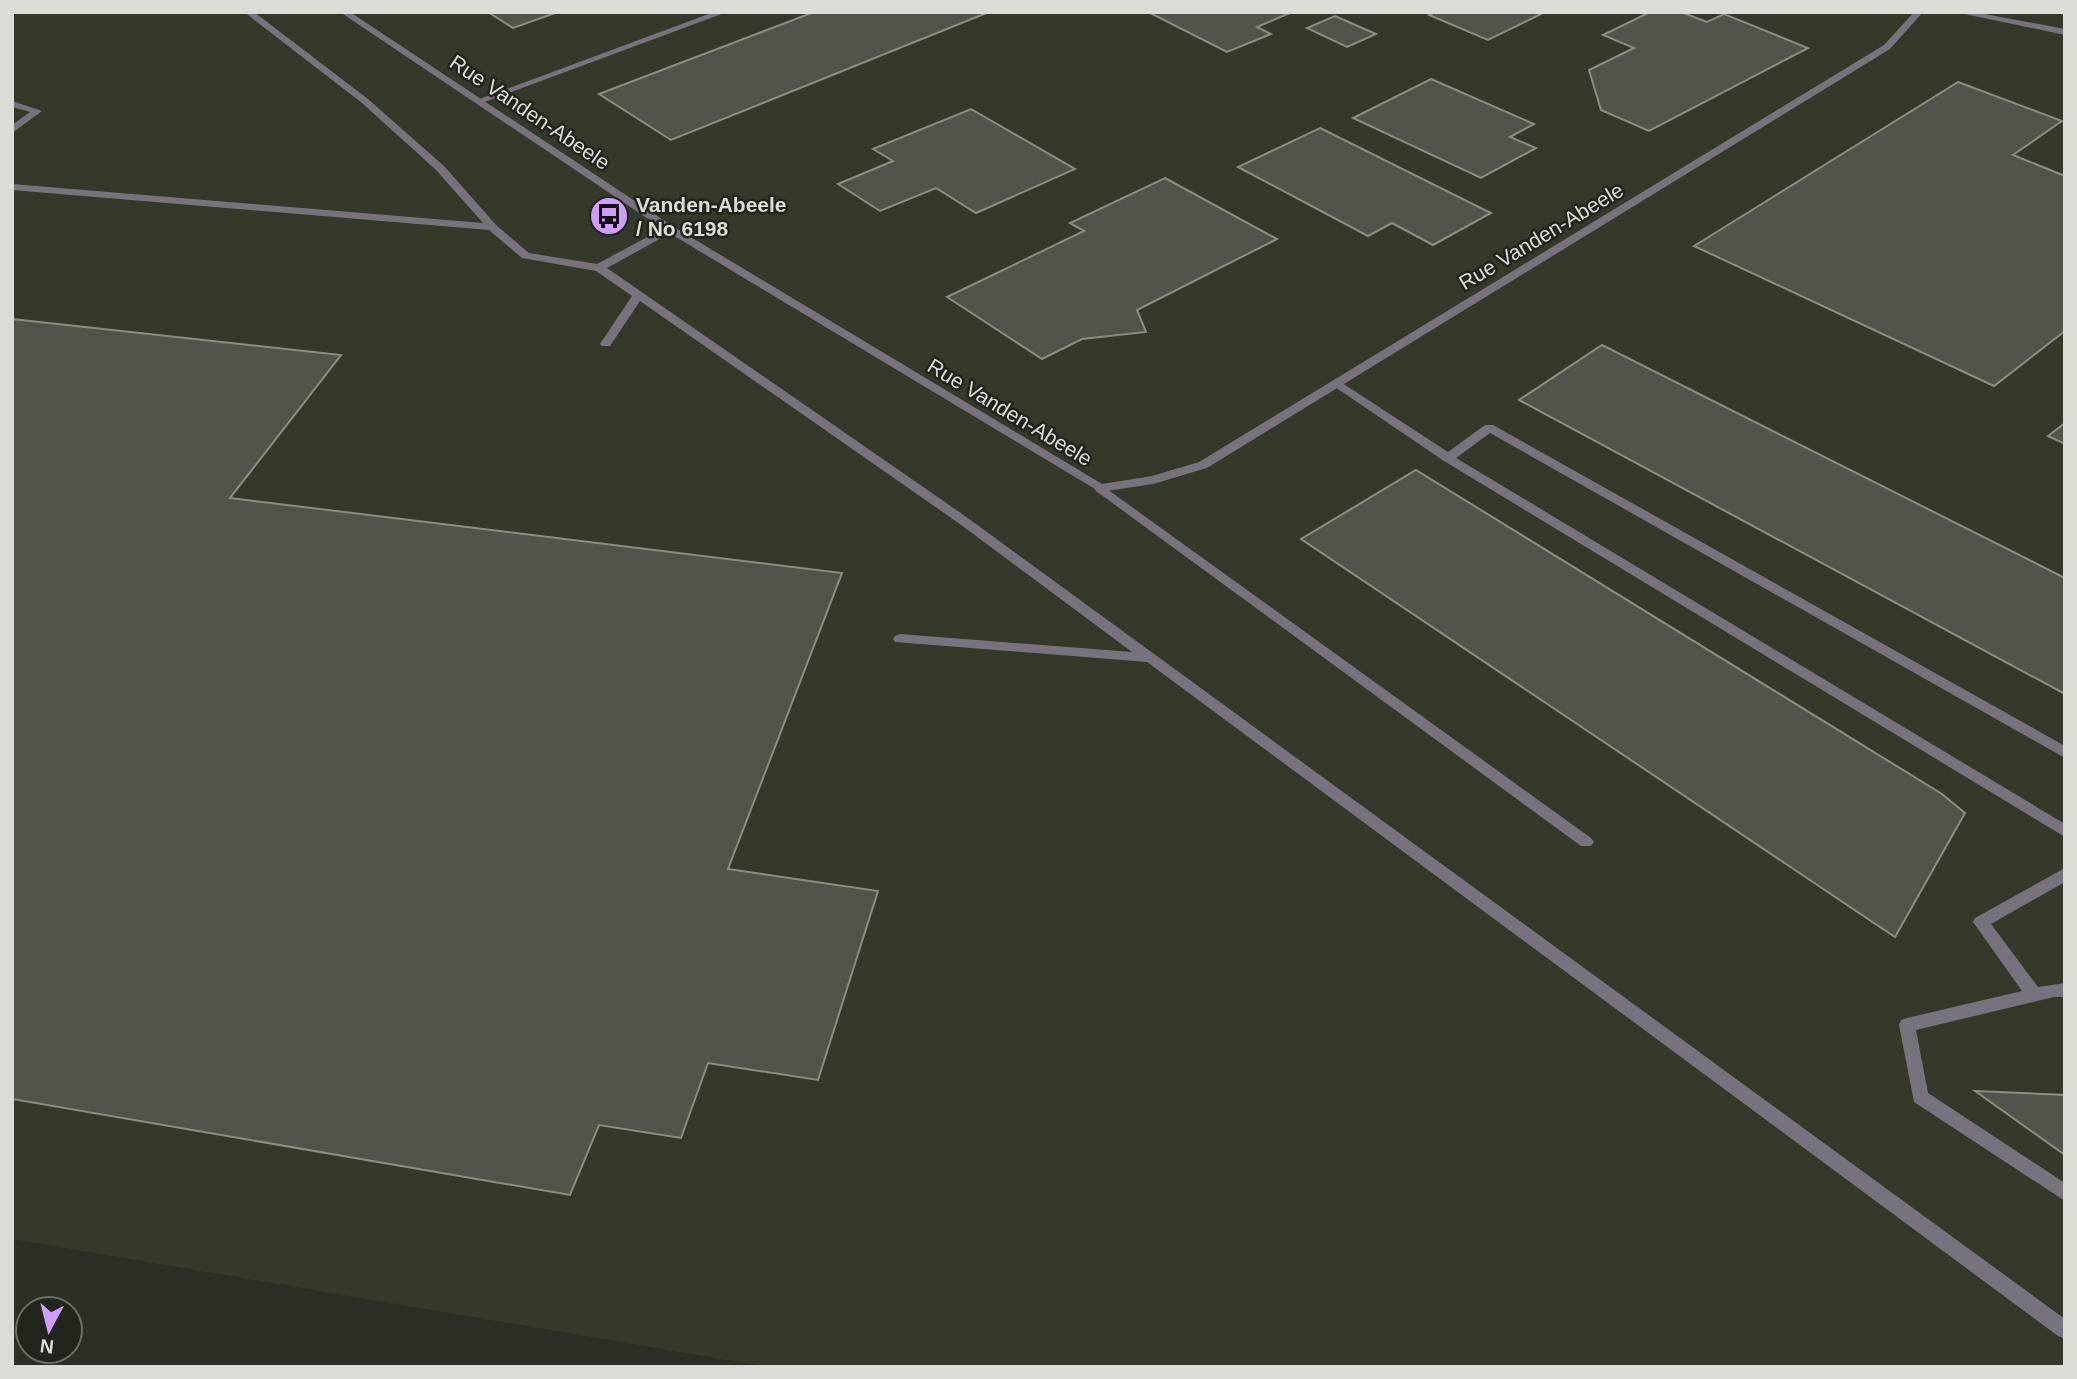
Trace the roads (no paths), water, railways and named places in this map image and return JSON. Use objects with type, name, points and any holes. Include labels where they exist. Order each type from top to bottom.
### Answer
[{"type":"street","points":[[248,12],[365,101],[440,168],[492,227],[526,256],[599,268],[961,519],[2065,1330]]},
{"type":"street","name":"Rue Vanden-Abeele","points":[[344,12],[670,229],[1100,488],[1153,480],[1203,465],[1887,47],[1919,12]]},
{"type":"street","points":[[479,101],[723,12]]},
{"type":"street","points":[[1959,12],[2065,32]]},
{"type":"street","points":[[12,104],[37,111],[12,130]]},
{"type":"street","points":[[12,187],[492,227]]},
{"type":"street","points":[[12,200],[25,188]]},
{"type":"street","points":[[599,268],[670,229]]},
{"type":"street","points":[[606,344],[638,296]]},
{"type":"street","points":[[1336,383],[1448,458],[2065,831]]},
{"type":"street","points":[[1448,458],[1489,428],[2065,753]]},
{"type":"street","points":[[1100,488],[1586,842]]},
{"type":"street","points":[[900,639],[1153,658]]},
{"type":"street","points":[[2034,995],[1981,922],[2065,874]]},
{"type":"street","points":[[2065,990],[1907,1025],[1920,1097],[2065,1193]]},
{"type":"place","name":"Vanden-Abeele / No 6198","points":[[609,216]]}]
